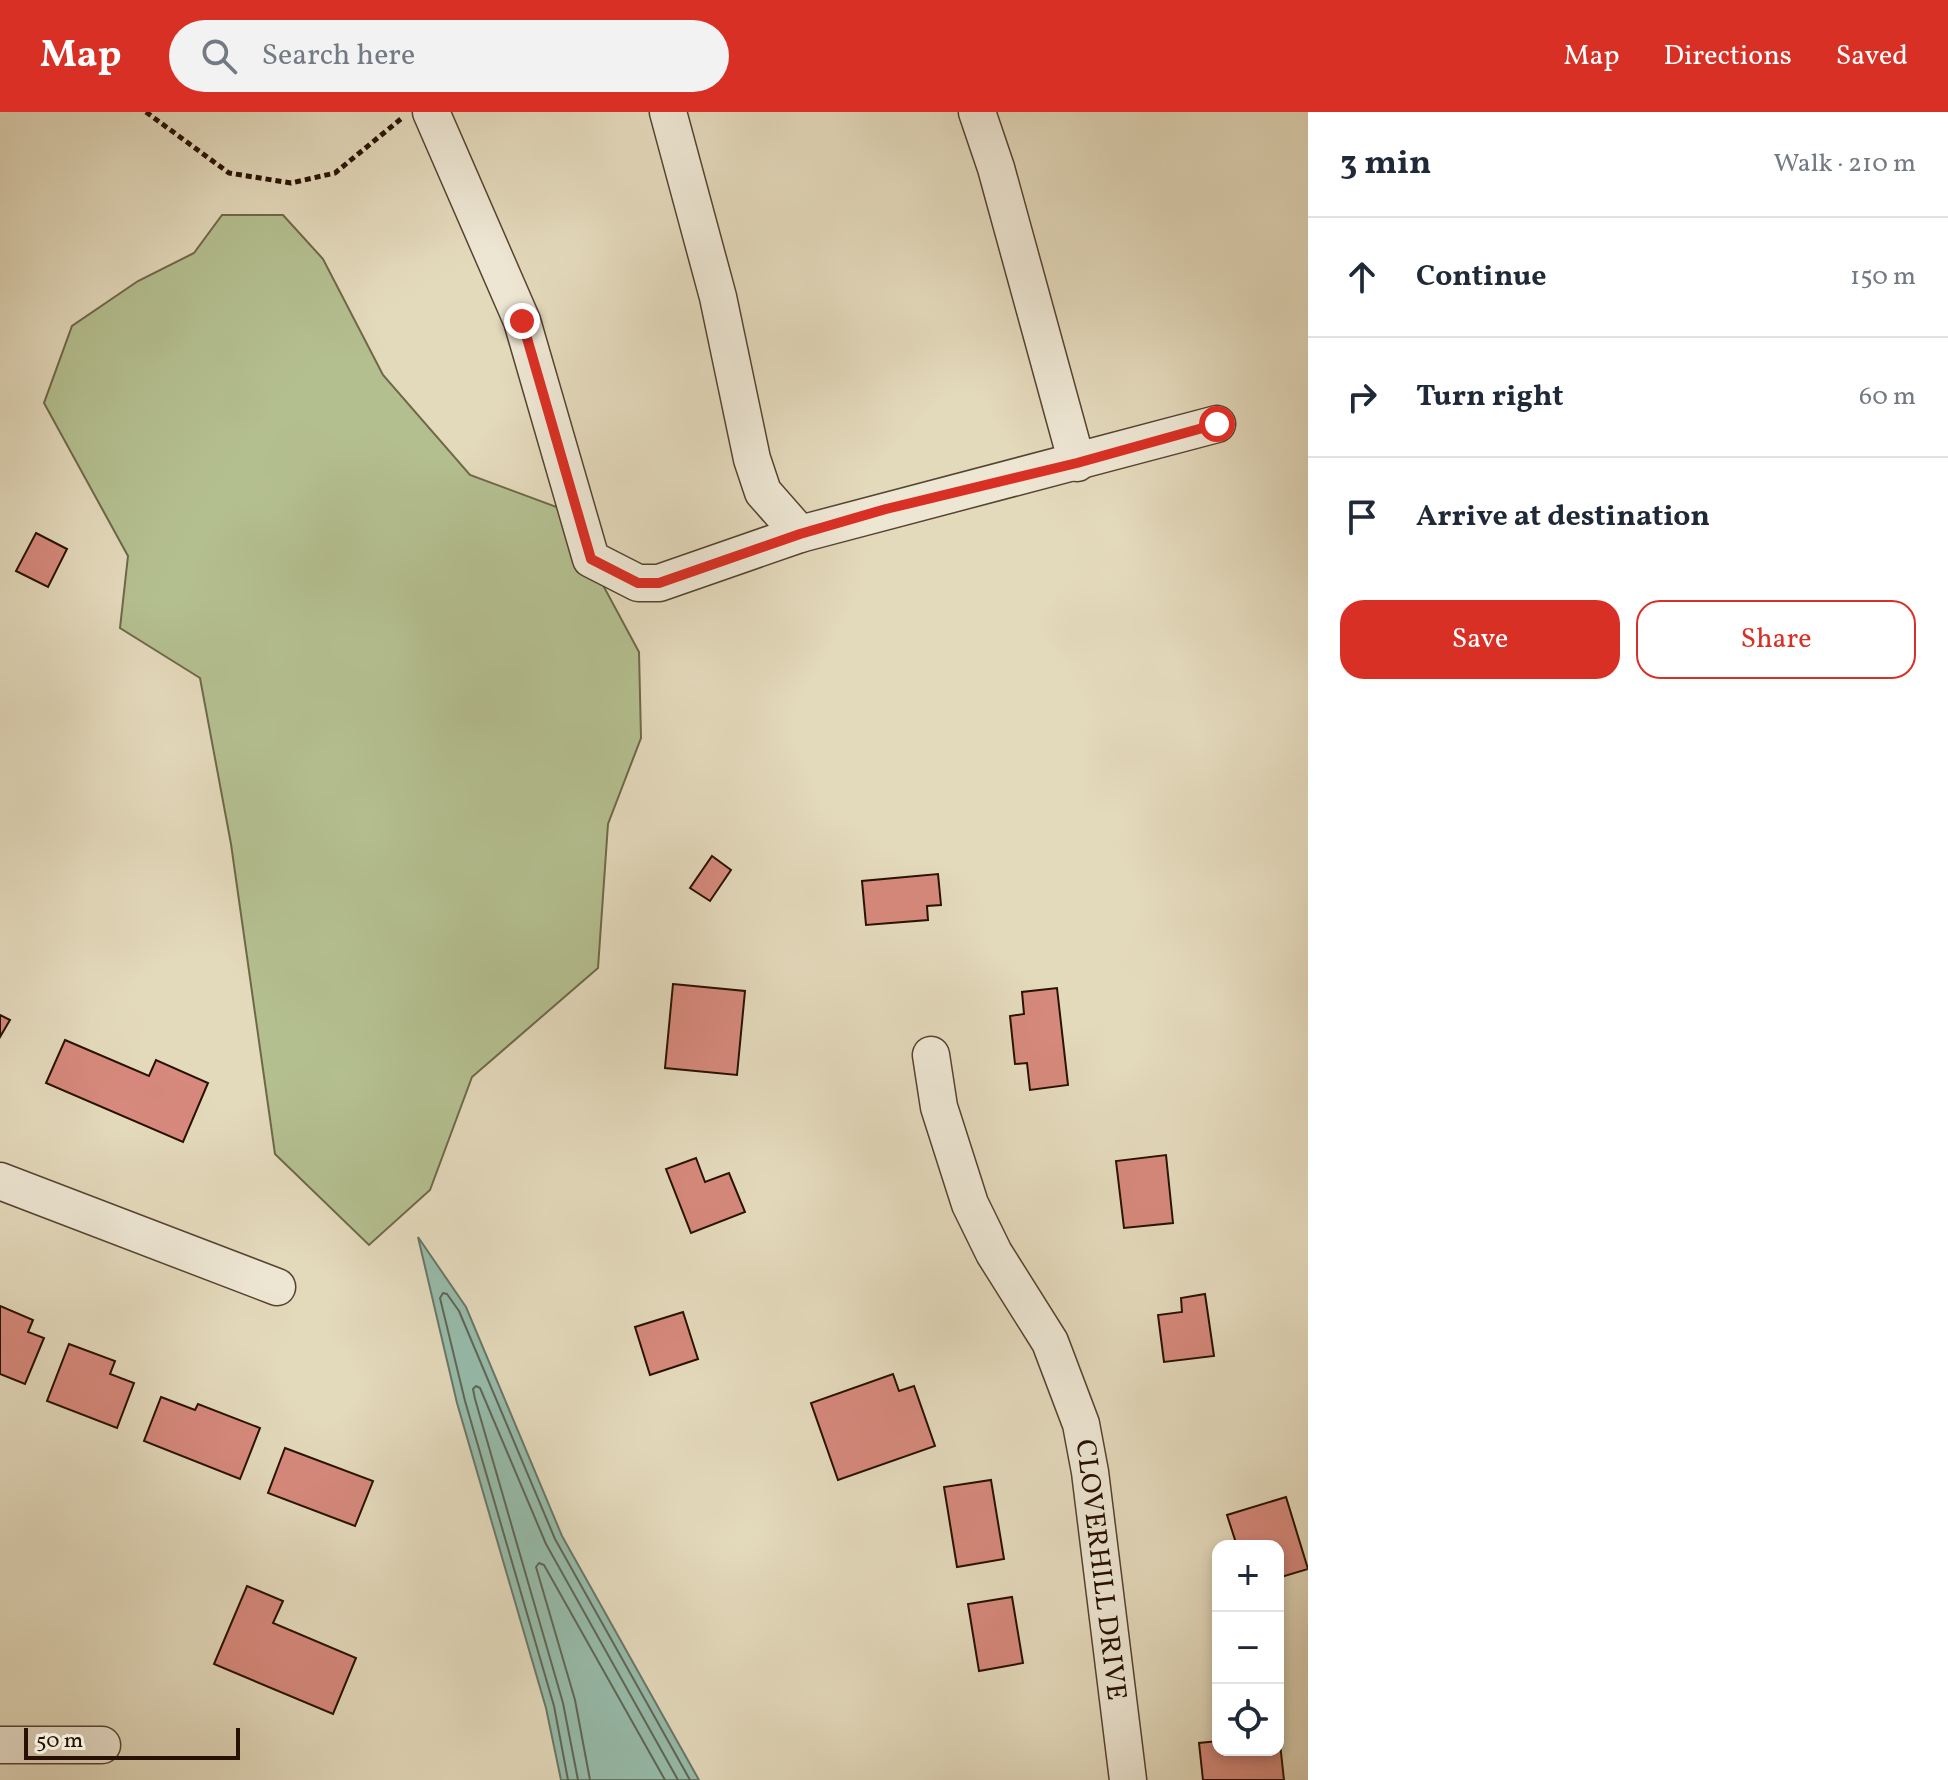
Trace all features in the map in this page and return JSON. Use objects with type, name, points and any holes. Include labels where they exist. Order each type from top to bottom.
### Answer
[{"type":"street","points":[[431,112],[522,321],[591,559],[638,583],[659,583],[800,534],[886,509],[1077,463],[1217,424]]},
{"type":"street","points":[[668,112],[718,297],[752,459],[763,492],[800,534]]},
{"type":"street","points":[[977,112],[996,168],[1077,463]]},
{"type":"street","name":"CLOVERHILL DRIVE","points":[[931,1055],[939,1107],[970,1204],[994,1253],[1050,1342],[1081,1424],[1090,1472],[1128,1780]]},
{"type":"street","points":[[0,1181],[277,1287]]},
{"type":"street","points":[[0,1745],[102,1745]]},
{"type":"path","points":[[146,112],[229,173],[291,183],[335,173],[410,112]]},
{"type":"shaded area","points":[[222,215],[283,215],[323,259],[383,375],[470,475],[562,509],[639,652],[641,738],[608,824],[598,968],[472,1077],[430,1190],[369,1245],[275,1154],[231,844],[200,678],[120,628],[128,556],[44,403],[72,326],[138,281],[194,253]]},
{"type":"water","points":[[418,1237],[466,1307],[562,1536],[699,1780],[561,1780],[546,1708],[457,1403]]},
{"type":"building","points":[[36,533],[67,549],[48,587],[16,571]]},
{"type":"building","points":[[712,856],[731,870],[710,901],[690,888]]},
{"type":"building","points":[[938,874],[941,905],[927,906],[928,920],[866,925],[862,881]]},
{"type":"building","points":[[673,984],[745,991],[737,1075],[665,1068]]},
{"type":"building","points":[[1057,988],[1068,1085],[1030,1090],[1027,1063],[1015,1064],[1010,1016],[1024,1014],[1022,992]]},
{"type":"building","points":[[0,1015],[10,1020],[0,1037]]},
{"type":"building","points":[[65,1040],[149,1076],[156,1060],[208,1083],[183,1142],[46,1083]]},
{"type":"building","points":[[1166,1155],[1173,1223],[1124,1228],[1116,1161]]},
{"type":"building","points":[[696,1158],[705,1182],[729,1173],[745,1212],[691,1233],[666,1169]]},
{"type":"building","points":[[1205,1294],[1214,1356],[1164,1362],[1158,1315],[1182,1312],[1181,1298]]},
{"type":"building","points":[[0,1306],[33,1320],[28,1332],[44,1338],[25,1384],[0,1374]]},
{"type":"building","points":[[683,1312],[698,1359],[650,1375],[635,1327]]},
{"type":"building","points":[[69,1344],[115,1361],[110,1374],[134,1383],[117,1428],[47,1401]]},
{"type":"building","points":[[893,1374],[899,1391],[914,1386],[935,1446],[838,1480],[811,1403]]},
{"type":"building","points":[[161,1397],[195,1410],[198,1404],[260,1428],[240,1479],[144,1441]]},
{"type":"building","points":[[285,1448],[373,1481],[355,1526],[268,1493]]},
{"type":"building","points":[[991,1480],[1004,1559],[957,1567],[944,1487]]},
{"type":"building","points":[[1286,1497],[1308,1569],[1284,1576],[1284,1540],[1235,1540],[1227,1515]]},
{"type":"building","points":[[247,1586],[283,1601],[273,1623],[356,1658],[333,1714],[214,1664]]},
{"type":"building","points":[[1012,1597],[1023,1663],[979,1671],[968,1604]]},
{"type":"building","points":[[1212,1742],[1212,1756],[1281,1756],[1284,1780],[1203,1780],[1199,1743]]},
{"type":"route","points":[[522,321],[591,559],[638,583],[659,583],[800,534],[886,509],[1077,463],[1217,424]]}]
